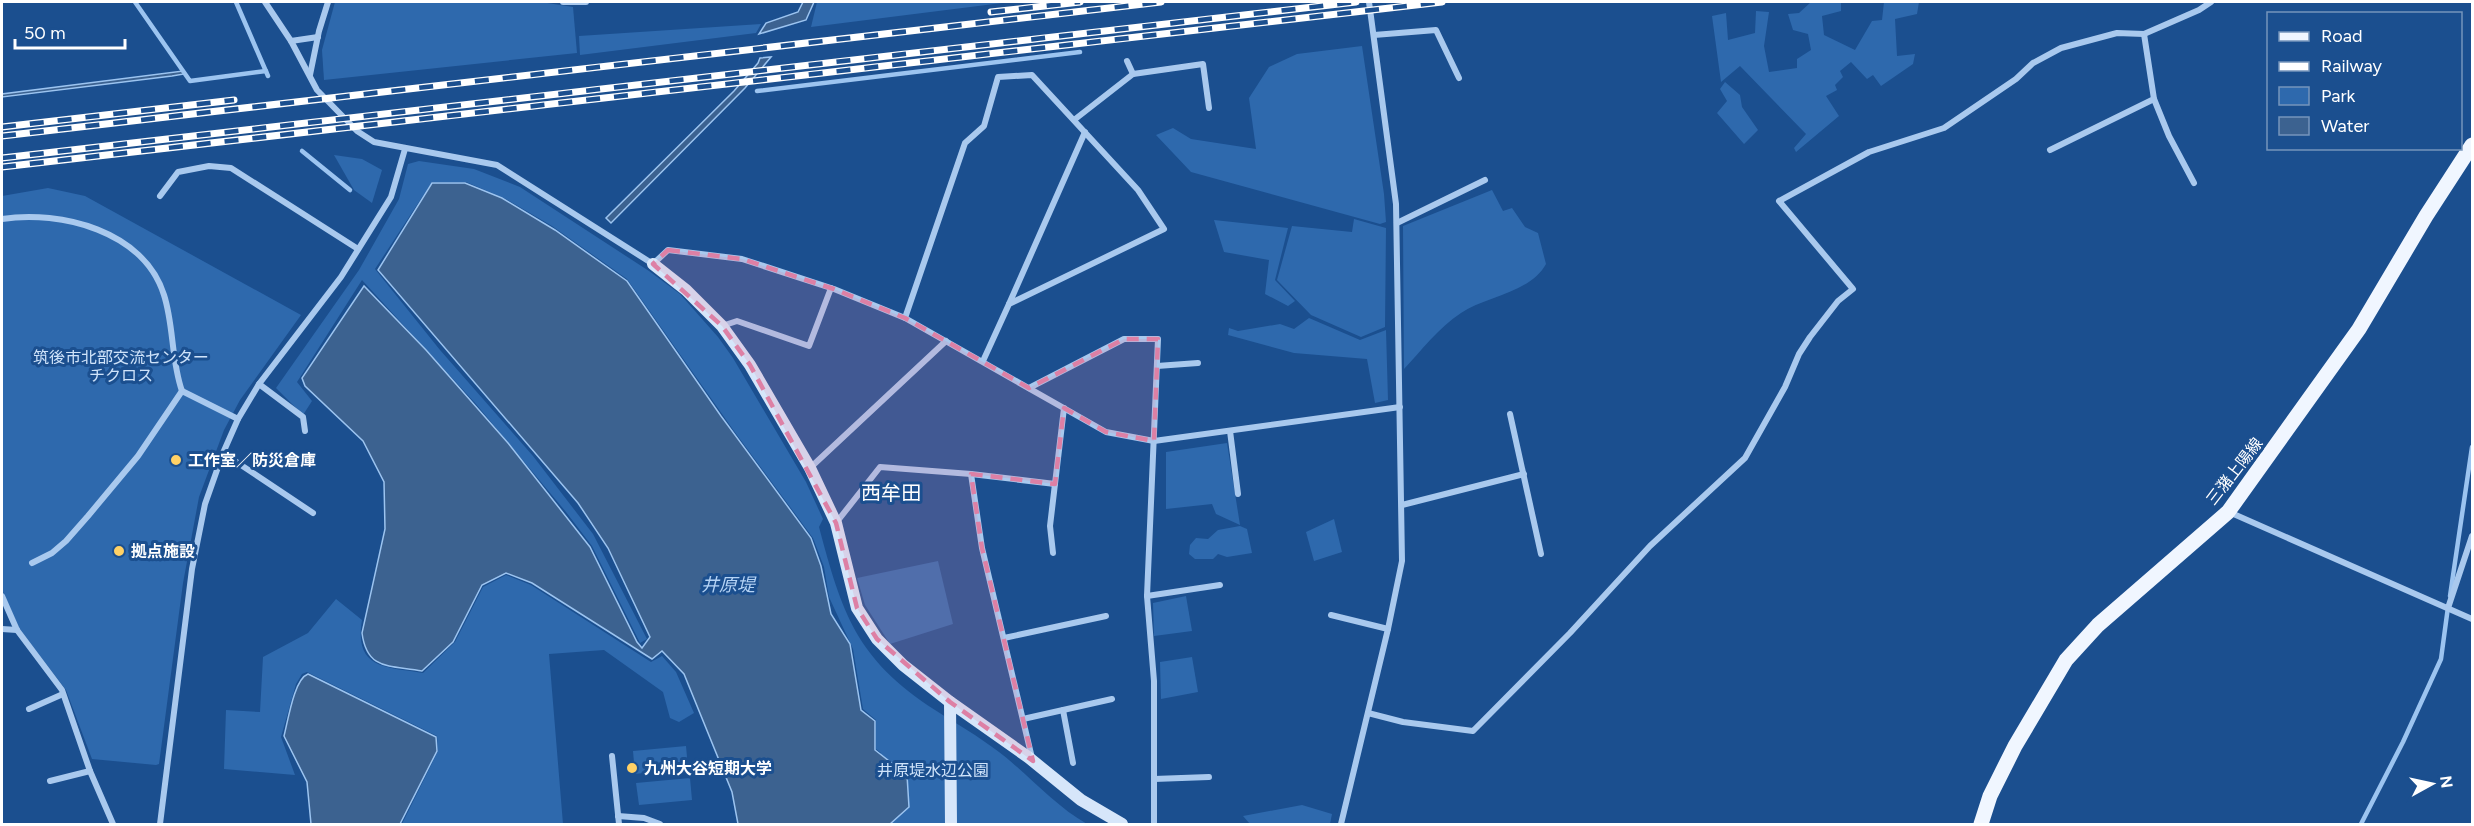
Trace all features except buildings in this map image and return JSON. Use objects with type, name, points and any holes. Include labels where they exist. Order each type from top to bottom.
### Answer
[{"type":"main road","name":"三潴上陽線","points":[[1981,825],[1990,796],[2015,747],[2066,660],[2098,625],[2228,512],[2359,329],[2426,216],[2472,145]]},
{"type":"street","points":[[265,2],[291,41],[324,99],[357,131],[374,142],[497,165],[653,264],[686,290],[722,326],[750,365],[810,468],[836,523],[858,608],[877,639],[903,665],[950,702],[1033,761],[1081,800],[1122,825]]},
{"type":"street","points":[[310,75],[328,2]]},
{"type":"street","points":[[563,2],[586,2]]},
{"type":"street","points":[[1341,825],[1388,629],[1401,561],[1397,223],[1369,2]]},
{"type":"street","points":[[1368,713],[1403,722],[1473,731],[1570,633],[1650,546],[1744,458],[1785,387],[1809,337],[1838,301],[1853,289],[1779,201],[1869,152],[1944,128],[2016,79],[2033,63],[2061,48],[2117,33],[2144,34],[2199,10],[2211,2]]},
{"type":"street","points":[[1374,35],[1436,30],[1459,78]]},
{"type":"street","points":[[2144,34],[2154,99],[2169,136],[2194,183]]},
{"type":"street","points":[[291,41],[318,37]]},
{"type":"street","points":[[1127,62],[1133,74]]},
{"type":"street","points":[[1074,120],[1133,74],[1203,64],[1209,108]]},
{"type":"street","points":[[905,318],[966,143],[984,126],[998,77],[1032,75],[1138,190],[1164,229],[1009,304]]},
{"type":"street","points":[[2050,150],[2154,99]]},
{"type":"street","points":[[983,362],[1085,132]]},
{"type":"street","points":[[160,825],[192,569],[205,504],[223,453],[238,419],[259,384],[341,277],[391,197],[405,148]]},
{"type":"street","points":[[160,195],[178,172],[209,166],[231,168],[358,249]]},
{"type":"street","points":[[1397,223],[1485,180]]},
{"type":"street","points":[[2,219],[34,217],[81,225],[119,240],[136,251],[159,282],[165,297],[174,358],[182,391],[138,456],[88,516],[66,541],[52,553],[32,564]]},
{"type":"street","points":[[653,264],[668,250],[742,259],[831,288],[905,318],[1106,432],[1154,441],[1400,407]]},
{"type":"street","points":[[722,326],[737,321],[809,346],[831,288]]},
{"type":"street","points":[[1029,388],[1124,339],[1158,339],[1147,596],[1154,681],[1154,825]]},
{"type":"street","points":[[810,468],[946,341]]},
{"type":"street","points":[[1157,366],[1198,363]]},
{"type":"street","points":[[259,384],[303,417],[305,430]]},
{"type":"street","points":[[182,391],[238,419]]},
{"type":"street","points":[[1053,553],[1050,526],[1064,408]]},
{"type":"street","points":[[1510,414],[1541,554]]},
{"type":"street","points":[[1230,431],[1238,494]]},
{"type":"street","points":[[223,453],[313,513]]},
{"type":"street","points":[[836,523],[880,467],[971,474],[1055,484]]},
{"type":"street","points":[[971,474],[982,548],[1033,761]]},
{"type":"street","points":[[1402,505],[1524,474]]},
{"type":"street","points":[[2228,512],[2472,619]]},
{"type":"street","points":[[2448,608],[2472,536]]},
{"type":"street","points":[[1147,596],[1220,585]]},
{"type":"street","points":[[2,596],[17,630],[63,694],[90,771],[113,825]]},
{"type":"street","points":[[1331,615],[1388,629]]},
{"type":"street","points":[[1004,638],[1106,616]]},
{"type":"street","points":[[2,629],[17,630]]},
{"type":"street","points":[[29,709],[63,694]]},
{"type":"street","points":[[1023,719],[1112,699]]},
{"type":"street","points":[[950,702],[951,825]]},
{"type":"street","points":[[1063,710],[1073,763]]},
{"type":"street","points":[[612,756],[619,825]]},
{"type":"street","points":[[50,781],[90,771]]},
{"type":"street","points":[[1154,779],[1209,777]]},
{"type":"street","points":[[618,816],[644,818],[660,825]]},
{"type":"highlighted area","points":[[668,250],[742,259],[834,289],[905,318],[1029,388],[1124,339],[1158,339],[1154,441],[1106,432],[1064,408],[1055,484],[971,474],[982,548],[1033,761],[950,702],[877,639],[857,608],[836,523],[750,365],[722,326],[653,264]]},
{"type":"green space","points":[[335,2],[541,2],[573,7],[577,53],[324,80],[322,50]]},
{"type":"green space","points":[[817,2],[1010,2],[811,27]]},
{"type":"green space","points":[[1811,2],[1841,2],[1841,11],[1822,16],[1824,35],[1855,50],[1872,21],[1882,20],[1884,2],[1919,2],[1917,14],[1895,19],[1897,56],[1915,54],[1913,64],[1881,86],[1873,75],[1867,79],[1851,62],[1840,71],[1843,77],[1835,85],[1837,90],[1826,96],[1839,116],[1796,152],[1794,148],[1806,134],[1740,66],[1721,82],[1712,16],[1726,13],[1728,40],[1755,33],[1756,11],[1769,12],[1764,46],[1769,72],[1797,68],[1797,59],[1811,50],[1808,34],[1793,30],[1788,14],[1799,13]]},
{"type":"green space","points":[[761,24],[756,33],[580,55],[579,36]]},
{"type":"green space","points":[[1362,46],[1384,194],[1386,222],[1380,224],[1191,172],[1156,135],[1173,128],[1191,139],[1256,149],[1249,98],[1269,67],[1297,54]]},
{"type":"green space","points":[[1725,82],[1740,95],[1742,107],[1758,130],[1744,144],[1717,113],[1727,101],[1720,89]]},
{"type":"green space","points":[[334,155],[362,159],[382,170],[372,203],[354,190]]},
{"type":"green space","name":"井原堤水辺公園","points":[[419,161],[474,169],[520,187],[649,271],[680,294],[718,337],[733,358],[806,482],[823,519],[819,527],[845,609],[856,632],[870,652],[908,691],[999,752],[1075,817],[1087,824],[880,824],[866,769],[881,753],[876,749],[876,720],[863,709],[853,649],[829,597],[824,567],[813,538],[627,279],[552,226],[504,198],[466,182],[432,182],[375,269],[440,350],[533,456],[593,534],[647,639],[640,643],[592,546],[566,512],[476,404],[362,280],[297,382],[312,401],[303,415],[276,388],[359,270],[399,199],[408,164]]},
{"type":"green space","name":"筑後市北部交流センター チクロス","points":[[48,188],[85,196],[301,315],[240,400],[224,430],[199,497],[183,583],[159,764],[156,765],[92,759],[66,690],[20,630],[2,590],[2,196]]},
{"type":"green space","points":[[1492,190],[1503,211],[1512,208],[1525,227],[1538,233],[1546,264],[1539,274],[1519,288],[1461,313],[1438,332],[1404,369],[1403,226]]},
{"type":"green space","points":[[1354,219],[1386,228],[1385,327],[1361,337],[1311,315],[1277,280],[1292,226],[1352,232]]},
{"type":"green space","points":[[1214,220],[1288,228],[1275,280],[1295,301],[1288,306],[1265,294],[1269,260],[1224,252]]},
{"type":"green space","points":[[1309,318],[1360,340],[1386,330],[1388,400],[1375,403],[1367,359],[1294,353],[1228,335],[1229,328],[1238,331],[1280,324],[1294,329]]},
{"type":"green space","points":[[1227,443],[1240,525],[1216,514],[1212,504],[1166,509],[1166,452]]},
{"type":"green space","points":[[1334,519],[1342,552],[1314,561],[1306,532]]},
{"type":"green space","points":[[1240,526],[1247,529],[1252,553],[1227,557],[1218,554],[1213,559],[1195,559],[1189,554],[1190,545],[1196,538],[1208,539],[1218,530]]},
{"type":"green space","points":[[938,561],[953,624],[890,644],[865,605],[857,578]]},
{"type":"green space","points":[[506,575],[531,585],[651,662],[662,656],[676,672],[694,713],[679,722],[670,718],[663,692],[604,650],[549,654],[563,824],[402,824],[438,751],[437,736],[307,672],[302,674],[296,684],[281,737],[295,775],[224,769],[226,710],[260,712],[263,657],[308,633],[336,599],[362,620],[363,648],[375,663],[385,667],[423,673],[455,642],[483,587]]},
{"type":"green space","points":[[1186,596],[1192,631],[1154,636],[1153,603]]},
{"type":"green space","points":[[1192,657],[1198,692],[1161,699],[1160,662]]},
{"type":"green space","points":[[686,746],[688,768],[635,774],[633,751]]},
{"type":"green space","points":[[690,778],[692,800],[639,805],[636,783]]},
{"type":"green space","points":[[1302,805],[1332,814],[1330,824],[1250,824],[1243,816]]},
{"type":"water","points":[[803,2],[814,2],[806,20],[759,34],[766,23],[798,12]]},
{"type":"water","points":[[771,57],[745,88],[611,223],[606,218],[734,91],[760,58]]},
{"type":"water","points":[[183,71],[184,74],[172,76],[2,97],[2,94]]},
{"type":"water","name":"井原堤","points":[[432,183],[465,183],[502,198],[555,230],[627,281],[721,416],[811,538],[821,566],[831,614],[850,644],[861,710],[875,721],[875,750],[907,775],[909,807],[890,824],[738,824],[732,792],[684,674],[662,651],[652,659],[532,583],[506,573],[482,585],[453,642],[422,671],[382,664],[369,654],[362,633],[385,529],[384,482],[363,441],[305,386],[302,378],[364,286],[426,350],[508,443],[590,547],[642,648],[650,637],[608,548],[578,503],[378,270]]},
{"type":"water","points":[[308,674],[436,737],[437,751],[400,824],[311,824],[307,782],[284,736],[295,692],[303,677]]},
{"type":"waterway","points":[[135,2],[190,81],[266,71]]},
{"type":"waterway","points":[[236,2],[268,76]]},
{"type":"waterway","points":[[757,91],[1080,52]]},
{"type":"waterway","points":[[302,151],[350,190]]},
{"type":"waterway","points":[[2450,596],[2472,447]]},
{"type":"waterway","points":[[2361,824],[2403,742],[2441,659],[2448,607]]},
{"type":"railway","points":[[991,12],[1080,2]]},
{"type":"railway","points":[[2,136],[1161,2]]},
{"type":"railway","points":[[2,158],[1356,2]]},
{"type":"railway","points":[[2,167],[1442,2]]},
{"type":"railway","points":[[2,127],[234,100]]},
{"type":"place","name":"工作室／防災倉庫","points":[[176,460]]},
{"type":"place","name":"拠点施設","points":[[119,551]]},
{"type":"place","name":"九州大谷短期大学","points":[[632,768]]},
{"type":"district","name":"西牟田","points":[[891,493]]}]
